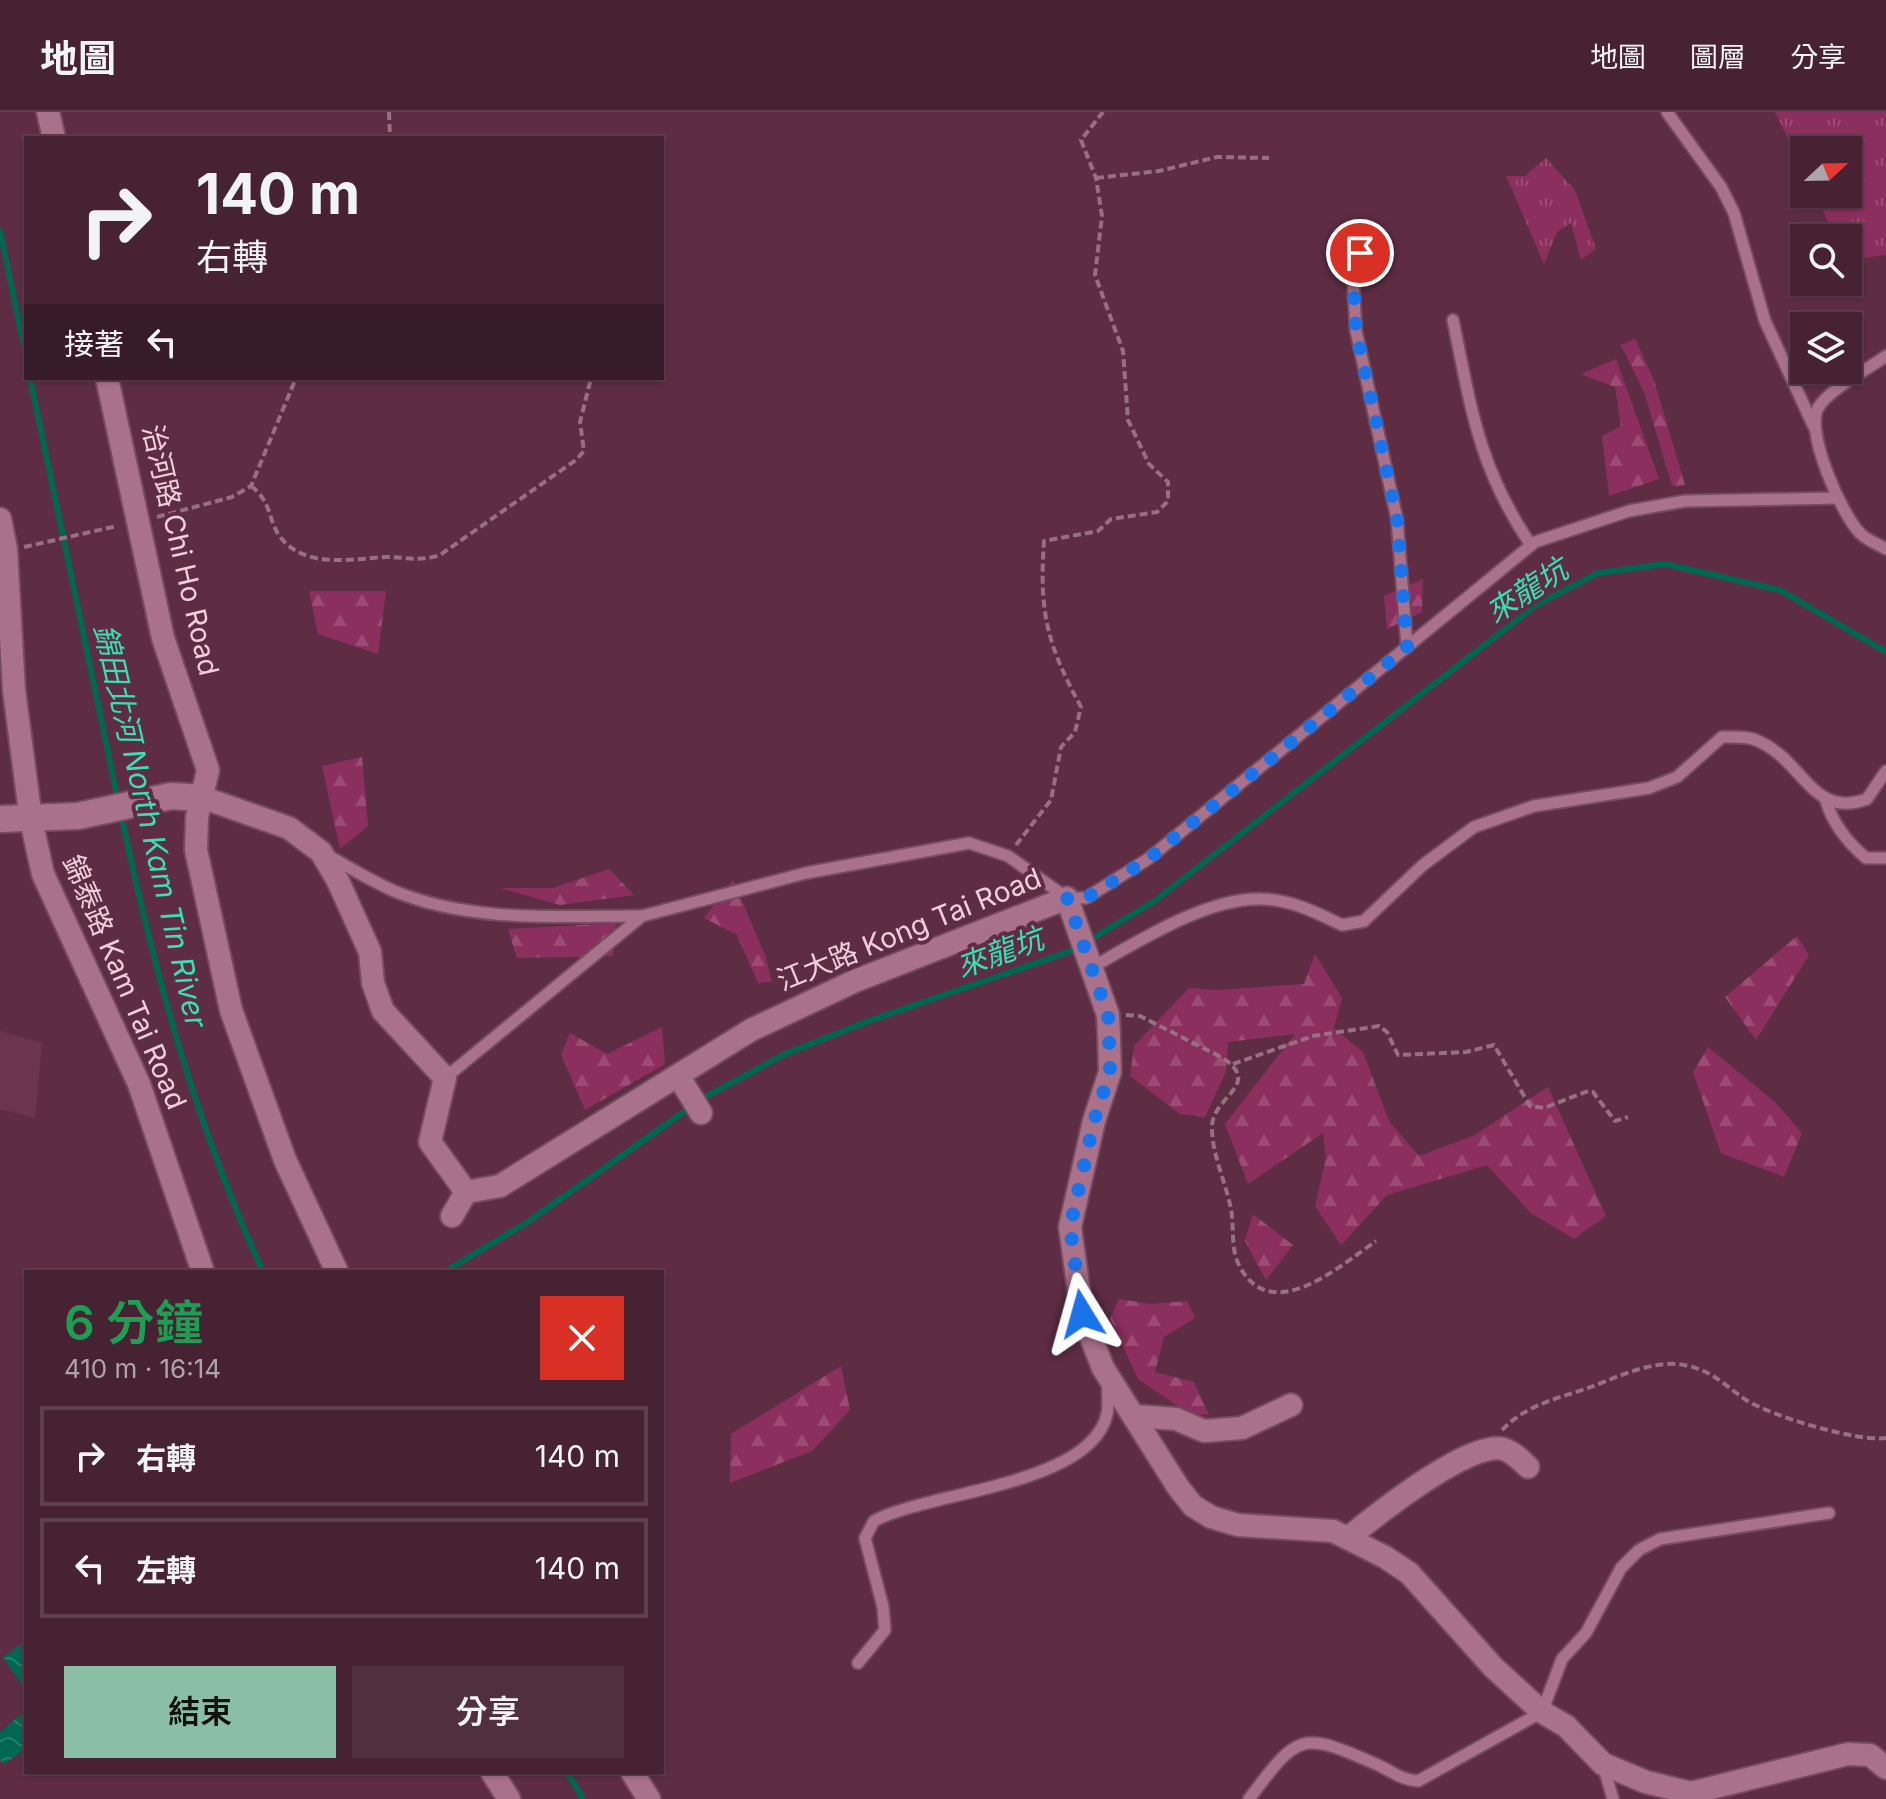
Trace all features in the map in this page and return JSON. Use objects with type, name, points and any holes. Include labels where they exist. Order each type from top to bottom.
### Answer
[{"type":"street","points":[[48,112],[54,136]]},
{"type":"street","name":"治河路 Chi Ho Road","points":[[107,380],[170,666],[208,770],[195,833],[198,868],[231,1010],[285,1160],[336,1270]]},
{"type":"street","name":"錦泰路 Kam Tai Road","points":[[0,519],[6,549],[14,690],[31,820],[43,874],[139,1084],[202,1270]]},
{"type":"street","points":[[0,819],[78,816],[171,796],[204,798],[289,828],[321,852],[338,881],[370,952],[373,983],[383,1011],[445,1078],[430,1142],[466,1192],[452,1216]]},
{"type":"street","name":"江大路 Kong Tai Road","points":[[466,1192],[500,1186],[751,1030],[831,992],[1071,908],[1108,1015],[1110,1072],[1094,1121],[1070,1227],[1082,1314],[1103,1368],[1193,1506],[1211,1517],[1238,1525],[1333,1531],[1409,1573],[1493,1667],[1542,1712],[1566,1726],[1603,1764],[1646,1782],[1691,1793],[1848,1754],[1881,1758]]},
{"type":"street","points":[[679,1077],[701,1113]]},
{"type":"street","points":[[1135,1416],[1176,1419],[1204,1431],[1242,1428],[1291,1405]]},
{"type":"street","points":[[1348,1538],[1393,1501],[1484,1449],[1502,1448],[1528,1467]]},
{"type":"street","points":[[493,1774],[509,1799]]},
{"type":"street","points":[[633,1774],[649,1799]]},
{"type":"lane","points":[[1667,112],[1721,187],[1734,213],[1765,321],[1814,427],[1837,498],[1860,534],[1886,549]]},
{"type":"lane","points":[[1360,253],[1353,279],[1356,331],[1397,519],[1407,647]]},
{"type":"lane","points":[[1453,320],[1476,435],[1493,478],[1531,545]]},
{"type":"lane","points":[[1814,427],[1817,409],[1825,398],[1886,357]]},
{"type":"lane","points":[[321,852],[395,891],[444,905],[492,914],[642,916],[806,873],[969,843],[1008,856],[1071,908],[1148,859],[1531,545],[1629,511],[1685,501],[1837,498]]},
{"type":"lane","points":[[1090,961],[1234,902],[1280,901],[1342,925],[1353,925],[1375,913],[1423,865],[1474,827],[1534,806],[1649,788],[1677,777],[1722,737],[1751,738],[1780,753],[1826,801],[1832,820],[1855,849],[1866,858],[1886,858]]},
{"type":"lane","points":[[1826,801],[1852,805],[1867,799],[1886,771]]},
{"type":"lane","points":[[445,1078],[642,916]]},
{"type":"lane","points":[[858,1663],[885,1630],[883,1607],[865,1538],[874,1521],[1024,1478],[1058,1464],[1093,1441],[1107,1415],[1108,1383],[1103,1368]]},
{"type":"lane","points":[[1249,1799],[1281,1756],[1297,1744],[1316,1740],[1385,1768],[1403,1780],[1418,1781],[1542,1712],[1562,1659],[1586,1633],[1621,1568],[1639,1550],[1660,1539],[1829,1513]]},
{"type":"lane","points":[[1603,1764],[1613,1799]]},
{"type":"path","points":[[389,112],[390,136]]},
{"type":"path","points":[[1008,856],[1051,800],[1061,747],[1075,732],[1081,707],[1054,658],[1041,593],[1044,541],[1098,531],[1111,519],[1157,512],[1168,501],[1168,482],[1149,464],[1128,420],[1123,351],[1095,275],[1102,216],[1096,178],[1081,140],[1103,112]]},
{"type":"path","points":[[1096,178],[1159,171],[1217,157],[1269,158]]},
{"type":"path","points":[[138,521],[232,497],[251,486],[295,380]]},
{"type":"path","points":[[251,486],[267,501],[281,537],[308,555],[347,563],[387,557],[423,561],[440,555],[576,460],[584,451],[580,422],[590,380]]},
{"type":"path","points":[[22,547],[93,531]]},
{"type":"path","points":[[1108,1015],[1140,1016],[1233,1064],[1239,1075],[1238,1084],[1212,1121],[1212,1137],[1226,1183],[1239,1265],[1258,1287],[1273,1292],[1292,1291],[1315,1284],[1376,1241]]},
{"type":"path","points":[[1233,1064],[1313,1036],[1379,1026],[1387,1032],[1398,1055],[1476,1051],[1494,1045],[1530,1106],[1544,1108],[1588,1091],[1593,1092],[1615,1121],[1628,1117]]},
{"type":"path","points":[[1484,1449],[1519,1413],[1640,1369],[1674,1364],[1708,1370],[1752,1403],[1826,1429],[1860,1439],[1886,1438]]},
{"type":"shaded area","points":[[0,1031],[42,1043],[35,1118],[0,1109]]},
{"type":"green space","points":[[1775,112],[1886,112],[1886,255],[1862,258],[1862,224],[1829,224],[1822,208],[1862,208],[1862,136],[1790,136],[1790,143]]},
{"type":"green space","points":[[1546,158],[1575,190],[1596,249],[1581,260],[1571,223],[1557,232],[1544,264],[1506,176],[1525,176]]},
{"type":"green space","points":[[1635,339],[1654,380],[1685,485],[1672,486],[1644,392],[1621,345]]},
{"type":"green space","points":[[1616,359],[1659,479],[1609,496],[1602,436],[1621,426],[1615,387],[1581,374]]},
{"type":"green space","points":[[1423,579],[1422,612],[1387,629],[1384,596]]},
{"type":"green space","points":[[309,591],[386,591],[378,654],[318,634]]},
{"type":"green space","points":[[362,757],[368,826],[340,849],[322,766]]},
{"type":"green space","points":[[609,869],[634,895],[560,905],[500,888],[553,888]]},
{"type":"green space","points":[[733,880],[765,955],[772,982],[758,983],[737,935],[704,918]]},
{"type":"green space","points":[[616,923],[613,956],[517,958],[508,929]]},
{"type":"green space","points":[[1797,936],[1809,955],[1756,1040],[1725,997]]},
{"type":"green space","points":[[1315,954],[1342,998],[1334,1028],[1363,1052],[1389,1121],[1419,1156],[1473,1136],[1548,1087],[1606,1216],[1574,1239],[1531,1213],[1487,1165],[1387,1195],[1341,1245],[1315,1206],[1326,1158],[1323,1133],[1248,1184],[1225,1124],[1295,1034],[1228,1042],[1226,1072],[1205,1117],[1180,1114],[1130,1076],[1134,1046],[1189,988],[1218,990],[1304,984]]},
{"type":"green space","points":[[662,1027],[665,1064],[585,1110],[561,1054],[570,1033],[607,1054]]},
{"type":"green space","points":[[1708,1047],[1775,1102],[1802,1133],[1784,1177],[1721,1153],[1693,1072]]},
{"type":"green space","points":[[1253,1214],[1293,1245],[1266,1280],[1245,1241]]},
{"type":"green space","points":[[1119,1299],[1151,1304],[1187,1301],[1195,1318],[1164,1337],[1155,1372],[1194,1382],[1209,1415],[1188,1413],[1138,1379],[1110,1319]]},
{"type":"green space","points":[[841,1366],[850,1410],[812,1451],[730,1483],[731,1434]]},
{"type":"water","points":[[20,1645],[24,1651],[24,1688],[3,1657]]},
{"type":"water","points":[[24,1712],[24,1750],[4,1764],[0,1760],[0,1732]]},
{"type":"waterway","name":"錦田北河 North Kam Tin River","points":[[0,231],[24,346]]},
{"type":"waterway","name":"錦田北河 North Kam Tin River","points":[[30,380],[118,800]]},
{"type":"waterway","name":"來龍坑","points":[[447,1270],[526,1223],[705,1097],[785,1054],[866,1022],[1071,951],[1153,902],[1536,605],[1598,573],[1665,564],[1780,590],[1886,652]]},
{"type":"waterway","name":"錦田北河 North Kam Tin River","points":[[121,814],[179,1047],[217,1161],[262,1270]]},
{"type":"waterway","name":"錦田北河 North Kam Tin River","points":[[568,1774],[583,1799]]},
{"type":"route","points":[[1082,1314],[1070,1227],[1094,1121],[1110,1072],[1109,1037],[1108,1015],[1067,898],[1086,898],[1148,859],[1407,647],[1397,519],[1356,331],[1353,279],[1360,253]]}]
